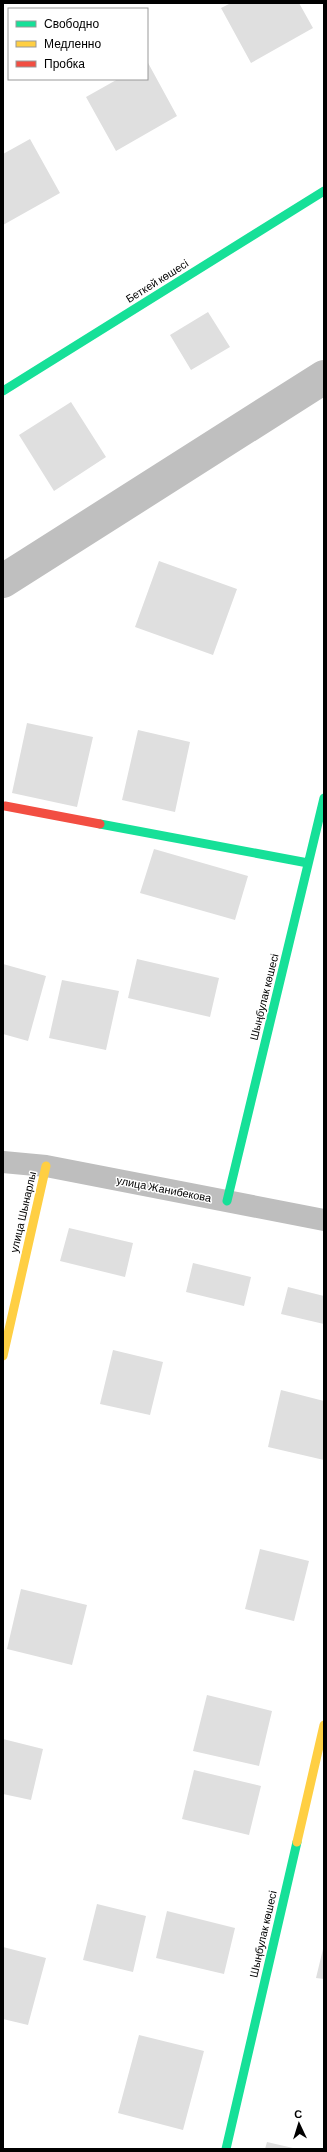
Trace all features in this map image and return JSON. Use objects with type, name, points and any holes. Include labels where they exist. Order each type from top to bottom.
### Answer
[{"type":"street","name":"Беткей көшесі","points":[[3,391],[324,191]]},
{"type":"street","name":"Шыңбулак көшесі","points":[[227,1201],[324,798]]},
{"type":"street","points":[[5,806],[308,863]]},
{"type":"street","name":"улица Жанибекова","points":[[3,1162],[46,1166],[324,1220]]},
{"type":"street","name":"улица Шынарлы","points":[[3,1356],[46,1166]]},
{"type":"street","name":"Шыңбулак көшесі","points":[[226,2149],[324,1725]]},
{"type":"building","points":[[231,3],[299,3],[313,28],[251,63],[221,8]]},
{"type":"building","points":[[148,63],[177,116],[116,151],[86,97],[116,80],[148,80]]},
{"type":"building","points":[[30,139],[60,193],[3,225],[3,154]]},
{"type":"building","points":[[208,312],[230,347],[191,370],[170,335]]},
{"type":"building","points":[[71,402],[106,457],[54,491],[19,435]]},
{"type":"building","points":[[159,561],[237,589],[213,655],[135,627]]},
{"type":"building","points":[[27,723],[93,737],[77,807],[12,793]]},
{"type":"building","points":[[138,730],[190,742],[175,812],[122,800]]},
{"type":"building","points":[[154,849],[248,876],[235,920],[140,893]]},
{"type":"building","points":[[137,959],[219,978],[210,1017],[128,998]]},
{"type":"building","points":[[3,964],[46,976],[28,1041],[3,1034]]},
{"type":"building","points":[[62,980],[119,991],[106,1050],[49,1038]]},
{"type":"building","points":[[69,1228],[133,1243],[125,1277],[60,1261]]},
{"type":"building","points":[[193,1263],[251,1277],[244,1306],[186,1292]]},
{"type":"building","points":[[288,1287],[324,1296],[324,1324],[281,1314]]},
{"type":"building","points":[[113,1350],[163,1362],[150,1415],[100,1404]]},
{"type":"building","points":[[281,1390],[324,1401],[324,1460],[268,1447]]},
{"type":"building","points":[[260,1549],[309,1561],[294,1621],[245,1609]]},
{"type":"building","points":[[21,1589],[87,1605],[72,1665],[7,1649]]},
{"type":"building","points":[[207,1695],[272,1711],[259,1766],[193,1751]]},
{"type":"building","points":[[3,1739],[43,1749],[31,1800],[3,1794]]},
{"type":"building","points":[[194,1770],[261,1786],[249,1835],[182,1819]]},
{"type":"building","points":[[97,1904],[146,1916],[133,1972],[83,1960]]},
{"type":"building","points":[[167,1911],[235,1928],[224,1974],[156,1958]]},
{"type":"building","points":[[3,1947],[46,1958],[28,2025],[3,2019]]},
{"type":"building","points":[[324,1949],[324,1979],[316,1978]]},
{"type":"building","points":[[139,2035],[204,2051],[183,2130],[118,2113]]},
{"type":"building","points":[[267,2142],[293,2148],[293,2149],[265,2149]]},
{"type":"waterway","points":[[3,581],[324,377]]},
{"type":"traffic: fast","points":[[3,391],[324,191]]},
{"type":"traffic: fast","points":[[227,1201],[324,798]]},
{"type":"traffic: fast","points":[[100,824],[308,863]]},
{"type":"traffic: fast","points":[[226,2149],[297,1842]]},
{"type":"traffic: slow","points":[[3,1356],[46,1166]]},
{"type":"traffic: slow","points":[[297,1842],[324,1725]]},
{"type":"traffic: jam","points":[[5,806],[100,824]]}]
